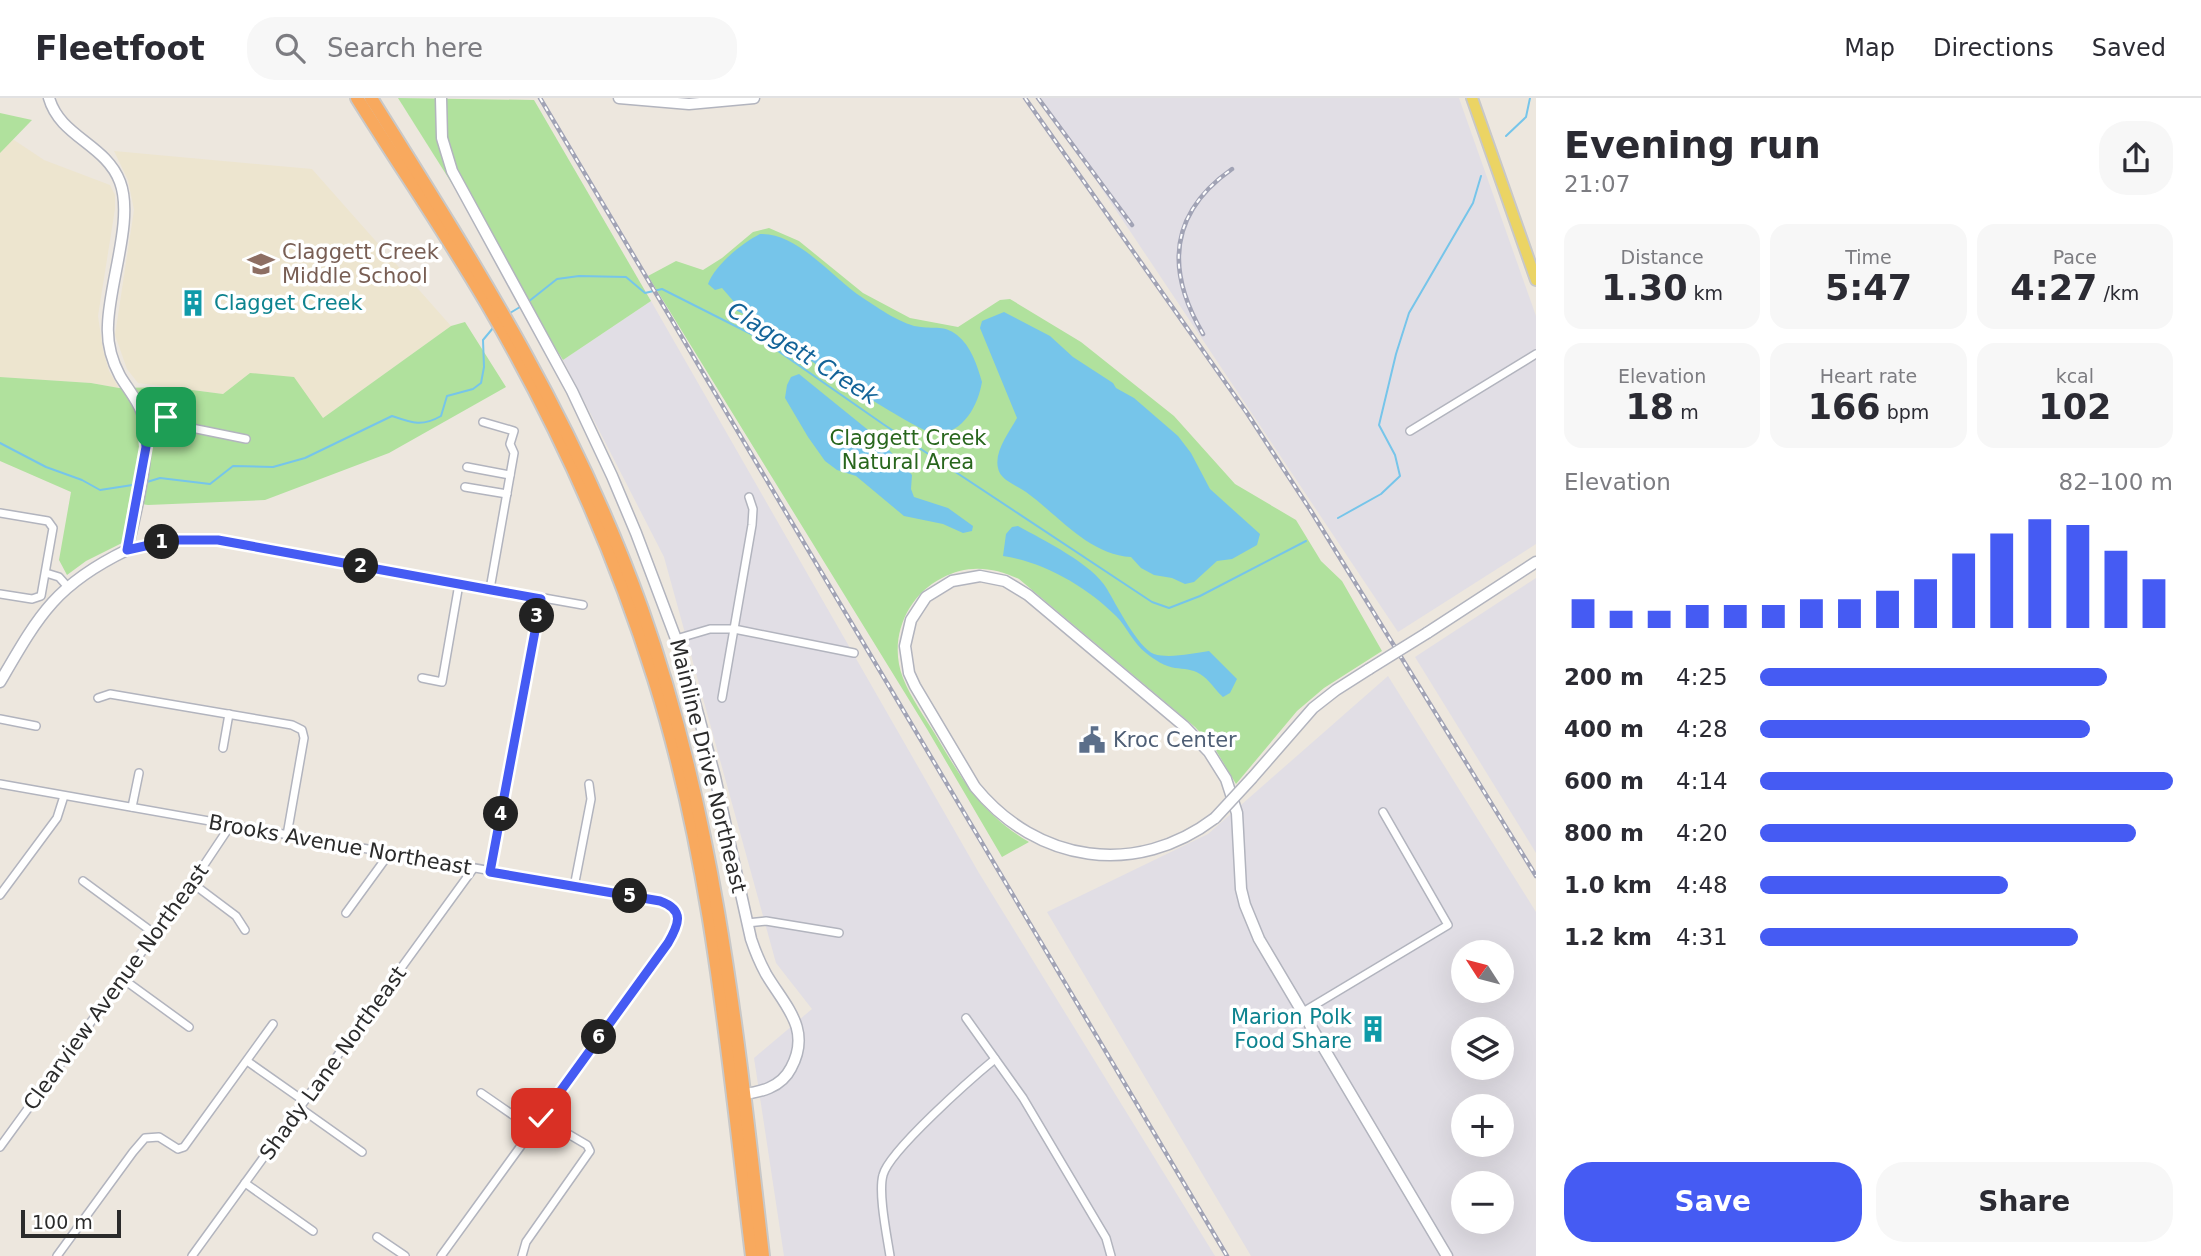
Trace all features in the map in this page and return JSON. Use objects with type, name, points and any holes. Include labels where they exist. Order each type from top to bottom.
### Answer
[{"type":"highway","points":[[357,98],[491,301]]},
{"type":"highway","points":[[371,98],[513,340],[593,513],[619,577],[654,679],[684,789],[702,876],[764,1256]]},
{"type":"highway","points":[[381,98],[381,114]]},
{"type":"highway","points":[[738,1095],[752,1256]]},
{"type":"main road","points":[[1472,98],[1536,280]]},
{"type":"street","points":[[49,98],[51,107],[61,121],[111,163],[123,190],[124,214],[111,290],[108,338],[120,376],[143,413],[146,437],[127,550]]},
{"type":"street","name":"Mainline Drive Northeast","points":[[441,98],[442,138],[452,172],[572,391],[612,476],[676,639],[715,777],[756,956],[797,1024],[799,1044],[793,1065],[783,1080],[773,1087],[738,1095]]},
{"type":"street","points":[[619,98],[689,104],[754,98]]},
{"type":"street","points":[[1410,430],[1536,354]]},
{"type":"street","points":[[143,413],[160,412],[175,425],[246,439]]},
{"type":"street","points":[[483,422],[513,429],[514,436],[510,444],[514,453],[490,589]]},
{"type":"street","points":[[467,467],[510,475]]},
{"type":"street","points":[[465,487],[507,494]]},
{"type":"street","points":[[722,698],[753,517],[749,497]]},
{"type":"street","points":[[0,513],[48,521],[53,532],[43,592],[39,598],[0,594]]},
{"type":"street","points":[[0,682],[37,619],[67,586],[127,550],[172,540],[218,540],[583,605]]},
{"type":"street","points":[[1447,1256],[1251,922],[1241,889],[1239,820],[1236,808],[1226,779],[1209,752],[1184,726],[1028,595],[1005,581],[974,576],[947,583],[922,602],[906,634],[909,673],[975,787],[993,807],[1020,829],[1062,848],[1094,855],[1117,855],[1156,849],[1183,838],[1215,818],[1229,805],[1252,778],[1313,708],[1336,690],[1536,562]]},
{"type":"street","points":[[46,573],[59,577],[67,586]]},
{"type":"street","points":[[422,678],[442,682],[459,584]]},
{"type":"street","points":[[490,872],[541,599]]},
{"type":"street","points":[[676,639],[710,629],[734,629],[854,653]]},
{"type":"street","points":[[98,698],[110,694],[292,725],[302,730],[304,737],[286,835]]},
{"type":"street","points":[[223,748],[229,714]]},
{"type":"street","points":[[0,719],[36,726]]},
{"type":"street","points":[[132,807],[139,773]]},
{"type":"street","points":[[574,887],[591,799],[589,783]]},
{"type":"street","name":"Brooks Avenue Northeast","points":[[0,784],[660,901],[672,907],[677,913],[677,926],[668,943],[541,1118]]},
{"type":"street","points":[[0,895],[60,813],[64,796]]},
{"type":"street","points":[[1303,1012],[1448,925],[1383,812]]},
{"type":"street","name":"Clearview Avenue Northeast","points":[[0,1147],[192,883],[230,825]]},
{"type":"street","points":[[345,913],[389,854]]},
{"type":"street","name":"Shady Lane Northeast","points":[[192,1256],[473,869]]},
{"type":"street","points":[[83,881],[155,934]]},
{"type":"street","points":[[192,883],[236,916],[245,930]]},
{"type":"street","points":[[747,923],[766,921],[839,933]]},
{"type":"street","points":[[123,979],[190,1027]]},
{"type":"street","points":[[966,1018],[1023,1098],[1106,1238],[1111,1256]]},
{"type":"street","points":[[57,1256],[145,1138],[159,1137],[174,1148],[184,1147],[273,1024]]},
{"type":"street","points":[[890,1256],[881,1187],[887,1165],[965,1084],[995,1059]]},
{"type":"street","points":[[247,1060],[362,1152]]},
{"type":"street","points":[[481,1093],[533,1129]]},
{"type":"street","points":[[441,1256],[541,1118],[587,1145],[590,1151],[526,1241],[522,1256]]},
{"type":"street","points":[[245,1183],[313,1231]]},
{"type":"street","points":[[377,1237],[405,1256]]},
{"type":"shaded area","points":[[1041,98],[1459,98],[1536,316],[1536,544],[1398,632]]},
{"type":"shaded area","points":[[11,138],[44,160],[110,185],[115,195],[98,316],[109,371],[119,388],[91,383],[0,377],[0,142]]},
{"type":"shaded area","name":"Claggett Creek Middle School","points":[[114,151],[312,169],[451,326],[323,418],[250,373],[223,394],[138,383],[127,369],[115,335],[134,210],[128,180]]},
{"type":"shaded area","points":[[651,301],[979,873],[1215,1256],[784,1256],[754,1058],[812,1009],[776,963],[664,557],[563,360]]},
{"type":"shaded area","points":[[1536,578],[1536,853],[1415,657]]},
{"type":"shaded area","points":[[1388,676],[1536,912],[1536,1256],[1251,1256],[1047,912],[1208,834]]},
{"type":"green space","points":[[398,98],[534,100],[651,301],[563,360]]},
{"type":"green space","points":[[0,113],[32,120],[0,153]]},
{"type":"green space","name":"Claggett Creek Natural Area","points":[[769,228],[799,241],[863,293],[910,318],[958,327],[1000,300],[1010,299],[1081,342],[1174,416],[1235,484],[1296,520],[1321,561],[1342,581],[1382,651],[1324,688],[1297,711],[1236,784],[1214,747],[1195,727],[1019,579],[981,569],[961,571],[942,578],[919,596],[903,620],[899,634],[899,664],[914,700],[974,795],[998,820],[1029,842],[1002,857],[927,729],[648,276],[676,261],[703,270],[753,232]]},
{"type":"green space","points":[[465,322],[506,387],[389,453],[265,500],[148,505],[129,502],[122,543],[86,561],[67,575],[59,560],[71,492],[0,461],[0,377],[91,383],[119,388],[169,387],[223,394],[250,373],[294,377],[323,418],[451,326]]},
{"type":"water","points":[[760,234],[774,235],[801,248],[852,290],[899,320],[914,326],[948,330],[962,339],[973,356],[982,382],[977,400],[962,423],[946,432],[936,434],[926,431],[865,396],[803,355],[791,346],[781,330],[772,329],[764,322],[734,309],[735,303],[722,288],[715,290],[708,284],[730,255]]},
{"type":"water","points":[[1004,312],[1050,336],[1073,357],[1134,398],[1178,436],[1191,453],[1210,489],[1260,534],[1257,545],[1232,559],[1217,561],[1194,582],[1185,584],[1172,578],[1154,575],[1141,568],[1131,557],[1116,555],[1088,542],[1026,492],[1005,479],[999,472],[998,455],[1017,418],[980,328],[982,321]]},
{"type":"water","points":[[799,374],[878,438],[912,475],[911,489],[914,497],[948,508],[973,526],[972,531],[963,533],[943,524],[904,516],[856,476],[837,470],[825,461],[785,398],[791,377]]},
{"type":"water","points":[[1018,526],[1067,553],[1091,571],[1107,589],[1141,643],[1154,654],[1167,656],[1209,651],[1237,679],[1230,693],[1223,697],[1200,674],[1168,666],[1152,658],[1137,645],[1116,616],[1092,595],[1064,577],[1034,564],[1003,556],[1006,534],[1012,527]]},
{"type":"waterway","name":"Claggett Creek","points":[[1506,136],[1526,117],[1530,98]]},
{"type":"waterway","name":"Claggett Creek","points":[[1338,518],[1381,494],[1400,476],[1395,455],[1379,425],[1396,354],[1409,313],[1473,203],[1481,176]]},
{"type":"waterway","name":"Claggett Creek","points":[[528,302],[557,279],[579,276],[626,277],[645,293],[662,289],[761,339],[883,424],[1152,602],[1169,608],[1200,596],[1306,541]]},
{"type":"waterway","name":"Claggett Creek","points":[[510,313],[520,307]]},
{"type":"waterway","name":"Claggett Creek","points":[[147,482],[160,478],[210,484],[233,466],[273,467],[305,458],[392,416],[405,421],[428,422],[441,416],[447,396],[473,389],[481,383],[484,367],[483,340],[493,328]]},
{"type":"waterway","name":"Claggett Creek","points":[[0,443],[46,467],[82,480],[100,490],[139,484]]},
{"type":"railway","points":[[540,98],[1227,1256]]},
{"type":"railway","points":[[1025,98],[1247,413],[1311,511],[1536,876]]},
{"type":"railway","points":[[1038,98],[1132,225]]},
{"type":"railway","points":[[1203,334],[1183,288],[1179,266],[1180,245],[1185,224],[1195,205],[1211,186],[1232,169]]},
{"type":"place","name":"Claggett Creek Middle School","points":[[261,264]]},
{"type":"place","name":"Clagget Creek","points":[[193,303]]},
{"type":"place","name":"Kroc Center","points":[[1092,740]]},
{"type":"place","name":"Marion Polk Food Share","points":[[1373,1029]]},
{"type":"route","points":[[166,417],[160,412],[143,413],[146,447],[127,550],[172,540],[218,540],[541,599],[490,872],[660,901],[674,909],[678,918],[668,943],[541,1118]]}]
